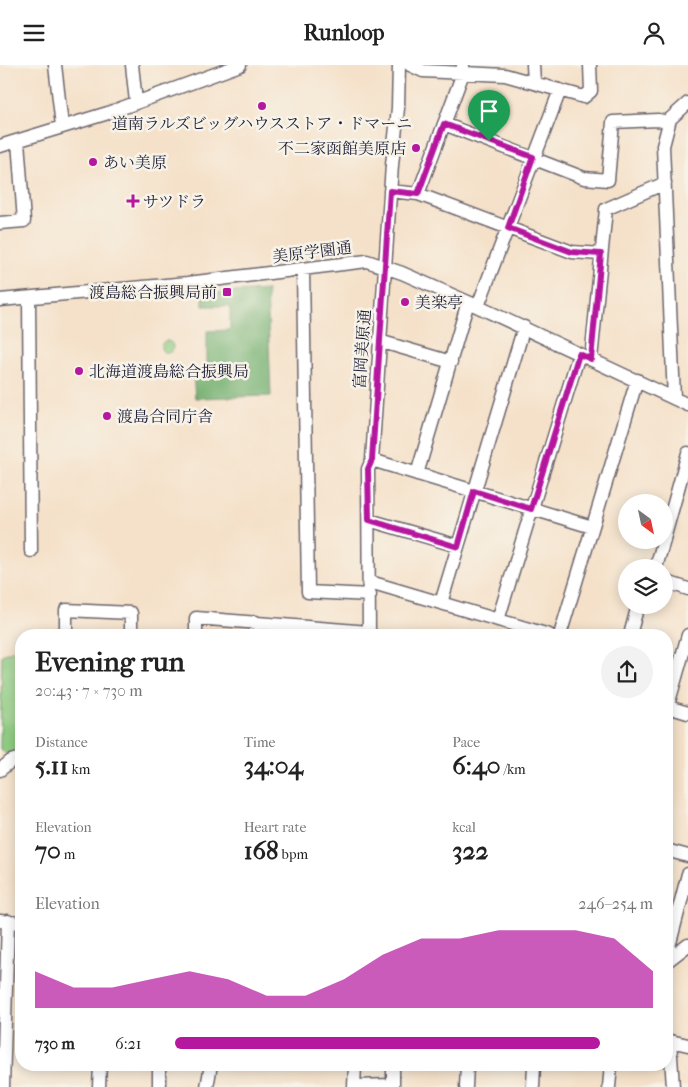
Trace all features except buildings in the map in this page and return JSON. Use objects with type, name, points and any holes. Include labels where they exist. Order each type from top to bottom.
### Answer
[{"type":"street","points":[[56,65],[62,126]]},
{"type":"street","points":[[132,65],[136,102]]},
{"type":"street","points":[[0,147],[240,65]]},
{"type":"street","name":"富岡美原通","points":[[369,629],[368,469],[372,460],[390,191],[398,109],[398,65]]},
{"type":"street","points":[[410,65],[423,71],[463,69],[505,75],[584,97],[591,91],[590,65]]},
{"type":"street","points":[[533,65],[534,82]]},
{"type":"street","points":[[418,194],[463,69]]},
{"type":"street","points":[[417,474],[451,362],[473,304],[508,228],[533,157],[560,90]]},
{"type":"street","points":[[674,398],[663,146],[668,122],[688,103]]},
{"type":"street","points":[[444,124],[584,178],[608,180],[613,122],[658,120],[668,122]]},
{"type":"street","points":[[0,223],[24,221],[18,141]]},
{"type":"street","points":[[591,359],[606,209],[665,183]]},
{"type":"street","points":[[390,191],[418,194],[572,252],[601,254]]},
{"type":"street","name":"美原学園通","points":[[0,299],[188,283],[367,261],[473,304],[688,405]]},
{"type":"street","points":[[303,269],[308,592],[370,589],[441,603],[529,629]]},
{"type":"street","points":[[29,297],[30,551]]},
{"type":"street","points":[[441,603],[524,327]]},
{"type":"street","points":[[379,341],[451,362]]},
{"type":"street","points":[[498,620],[579,354]]},
{"type":"street","points":[[562,629],[637,380]]},
{"type":"street","points":[[673,507],[688,453]]},
{"type":"street","points":[[372,460],[592,527]]},
{"type":"street","points":[[369,520],[458,547]]},
{"type":"street","points":[[673,584],[688,589]]},
{"type":"street","points":[[66,629],[66,610],[131,613],[131,629]]},
{"type":"street","points":[[632,629],[636,614]]},
{"type":"street","points":[[196,629],[196,619],[255,629]]},
{"type":"street","points":[[673,689],[688,635]]},
{"type":"street","points":[[673,711],[688,713]]},
{"type":"street","points":[[0,770],[15,760]]},
{"type":"street","points":[[673,852],[688,856]]},
{"type":"street","points":[[673,931],[688,874]]},
{"type":"street","points":[[3,1087],[4,921]]},
{"type":"street","points":[[673,957],[688,945]]},
{"type":"street","points":[[673,1041],[688,1045]]},
{"type":"street","points":[[100,1071],[100,1087]]},
{"type":"street","points":[[158,1087],[159,1071]]},
{"type":"street","points":[[207,1087],[210,1071]]},
{"type":"street","points":[[355,1071],[354,1087],[393,1086],[393,1071]]},
{"type":"street","points":[[466,1087],[467,1071]]},
{"type":"street","points":[[533,1087],[534,1071]]},
{"type":"street","points":[[609,1087],[610,1071]]},
{"type":"street","points":[[671,1071],[673,1087]]},
{"type":"green space","points":[[267,290],[271,396],[195,398],[193,372],[207,370],[207,331],[230,330],[230,306],[203,306],[203,294]]},
{"type":"green space","points":[[165,341],[169,341],[173,347],[169,353],[165,353],[161,349],[161,345]]},
{"type":"green space","points":[[15,650],[15,754],[9,756],[0,749],[2,655]]},
{"type":"place","name":"道南ラルズビッグハウスストア・ドマーニ","points":[[262,106]]},
{"type":"place","name":"不二家函館美原店","points":[[416,148]]},
{"type":"place","name":"あい美原","points":[[93,162]]},
{"type":"place","name":"サツドラ","points":[[133,201]]},
{"type":"place","name":"渡島総合振興局前","points":[[227,292]]},
{"type":"place","name":"美楽亭","points":[[405,302]]},
{"type":"place","name":"北海道渡島総合振興局","points":[[79,371]]},
{"type":"place","name":"渡島合同庁舎","points":[[107,416]]},
{"type":"route","points":[[444,124],[489,141],[533,157],[508,228],[572,252],[601,254],[591,359],[579,354],[531,509],[474,491],[458,547],[369,520],[368,469],[372,460],[390,191],[418,194],[444,124]]}]
